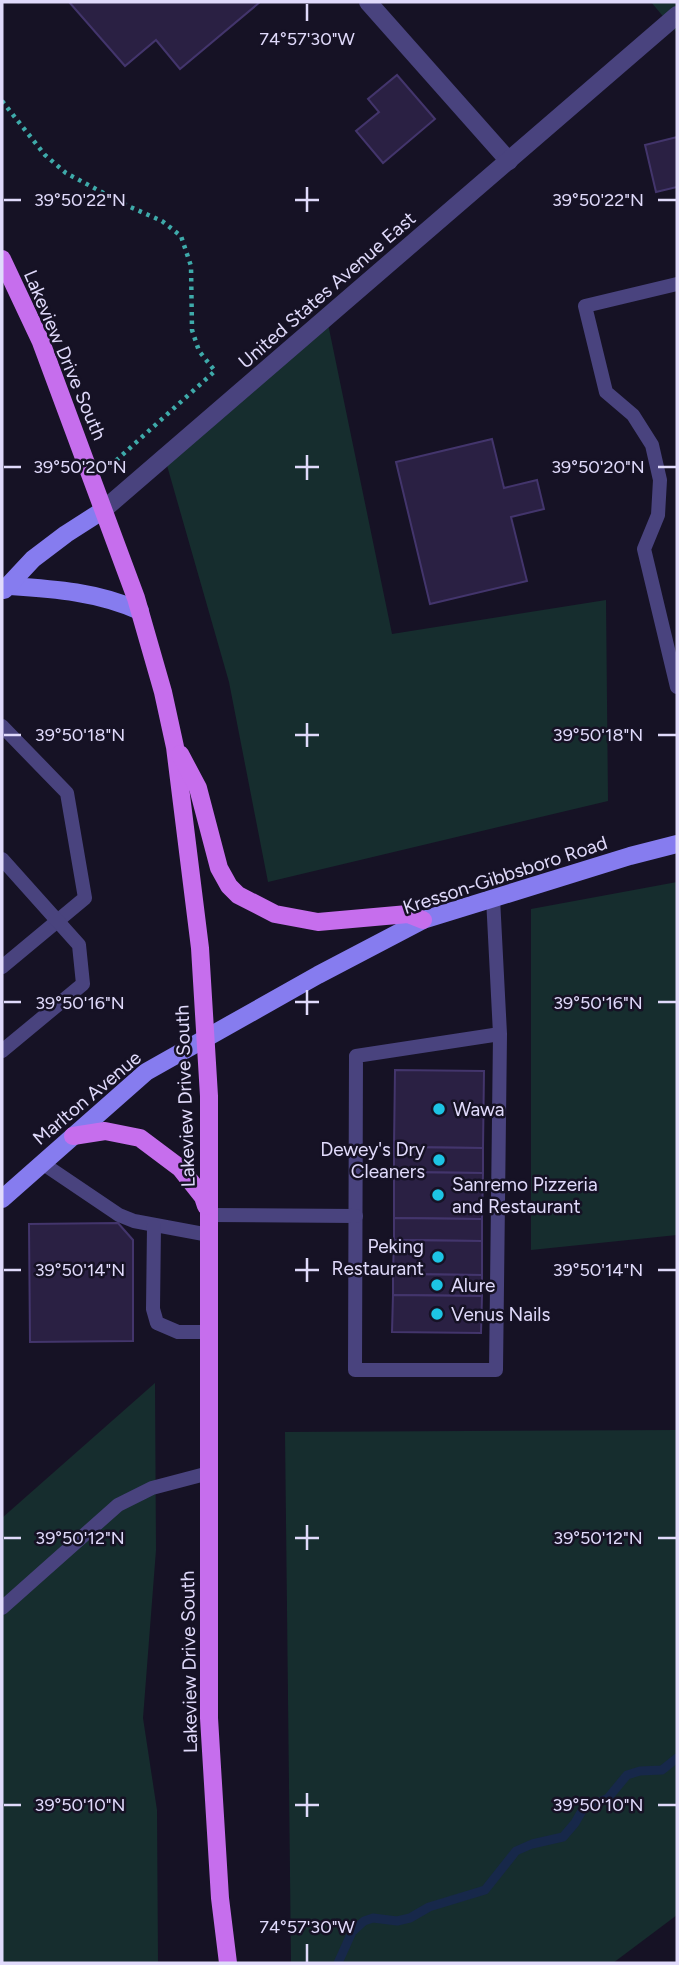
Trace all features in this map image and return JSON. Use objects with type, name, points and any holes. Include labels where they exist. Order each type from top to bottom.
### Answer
[{"type":"main road","name":"Lakeview Drive South","points":[[2,259],[41,342],[140,611],[175,747],[200,948],[209,1096],[209,1718],[220,1898],[228,1963]]},
{"type":"main road","points":[[175,747],[198,789],[219,868],[229,886],[238,895],[275,914],[318,922],[408,914],[422,920]]},
{"type":"main road","points":[[74,1136],[105,1131],[139,1138],[180,1168],[203,1197],[209,1215]]},
{"type":"street","points":[[369,2],[509,161]]},
{"type":"street","name":"United States Avenue East","points":[[4,590],[33,559],[102,511],[677,15]]},
{"type":"street","points":[[4,590],[66,590],[117,601],[140,611]]},
{"type":"street","name":"Kresson-Gibbsboro Road","points":[[205,1040],[318,975],[422,920],[677,844]]},
{"type":"street","name":"Marlton Avenue","points":[[2,1199],[146,1072],[205,1040]]},
{"type":"lane","points":[[677,284],[585,306],[606,392],[633,415],[652,445],[660,480],[657,515],[644,549],[677,687]]},
{"type":"lane","points":[[2,726],[67,793],[85,898],[2,967]]},
{"type":"lane","points":[[2,859],[79,945],[83,984],[2,1051]]},
{"type":"lane","points":[[494,898],[500,1034],[496,1370],[355,1370],[356,1056],[500,1034]]},
{"type":"lane","points":[[42,1163],[119,1215],[154,1226],[209,1234]]},
{"type":"lane","points":[[209,1215],[356,1216]]},
{"type":"lane","points":[[154,1226],[153,1309],[157,1323],[178,1332],[209,1332]]},
{"type":"lane","points":[[2,1608],[118,1505],[152,1488],[209,1473]]},
{"type":"path","points":[[2,101],[45,155],[66,173],[128,206],[162,220],[181,236],[191,266],[192,330],[199,351],[215,371],[93,481]]},
{"type":"green space","points":[[651,2],[677,2],[677,33]]},
{"type":"green space","points":[[327,319],[392,634],[606,600],[608,801],[268,882],[229,682],[166,462]]},
{"type":"green space","points":[[677,882],[677,1235],[531,1250],[531,909]]},
{"type":"green space","points":[[155,1383],[156,1550],[143,1718],[157,1810],[158,1963],[2,1963],[2,1518]]},
{"type":"green space","points":[[677,1430],[677,1915],[613,1963],[291,1963],[285,1432]]},
{"type":"building","points":[[69,2],[260,2],[180,69],[156,40],[125,66]]},
{"type":"building","points":[[397,75],[435,119],[383,163],[356,131],[379,112],[368,99]]},
{"type":"building","points":[[677,137],[677,187],[656,192],[645,145]]},
{"type":"building","points":[[492,439],[504,488],[537,480],[544,509],[511,517],[527,581],[430,604],[396,462]]},
{"type":"building","name":"Wawa","points":[[395,1070],[484,1071],[483,1148],[394,1147]]},
{"type":"building","name":"Dewey's Dry Cleaners","points":[[394,1147],[483,1148],[483,1173],[394,1172]]},
{"type":"building","name":"Sanremo Pizzeria and Restaurant","points":[[394,1172],[483,1173],[482,1219],[394,1218]]},
{"type":"building","points":[[394,1218],[482,1219],[482,1241],[394,1240]]},
{"type":"building","points":[[118,1223],[133,1240],[133,1341],[30,1342],[29,1224]]},
{"type":"building","name":"Peking Restaurant","points":[[394,1240],[482,1241],[482,1275],[393,1274]]},
{"type":"building","name":"Alure","points":[[393,1274],[482,1275],[482,1296],[393,1295]]},
{"type":"building","name":"Venus Nails","points":[[393,1295],[482,1296],[481,1333],[392,1332]]},
{"type":"waterway","points":[[338,1963],[352,1932],[364,1921],[373,1918],[397,1921],[410,1918],[429,1907],[485,1890],[516,1851],[532,1844],[563,1837],[583,1809],[608,1798],[627,1775],[640,1771],[662,1770],[677,1758]]},
{"type":"place","name":"Wawa","points":[[439,1109]]},
{"type":"place","name":"Dewey's Dry Cleaners","points":[[439,1160]]},
{"type":"place","name":"Sanremo Pizzeria and Restaurant","points":[[438,1195]]},
{"type":"place","name":"Peking Restaurant","points":[[438,1257]]},
{"type":"place","name":"Alure","points":[[437,1285]]},
{"type":"place","name":"Venus Nails","points":[[437,1314]]}]
